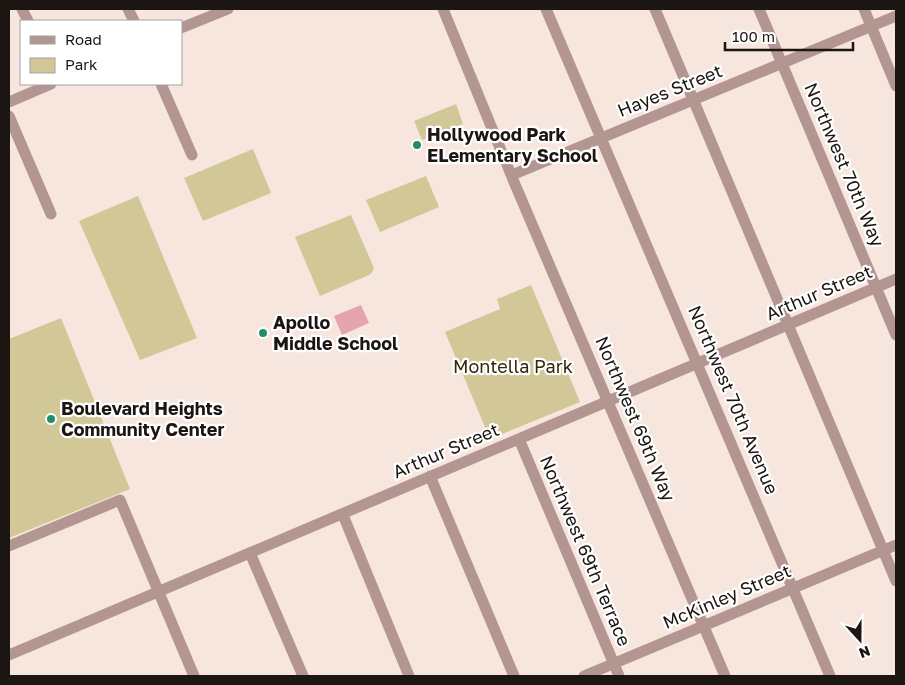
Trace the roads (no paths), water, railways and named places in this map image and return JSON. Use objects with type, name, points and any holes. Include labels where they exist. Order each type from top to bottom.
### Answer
[{"type":"street","points":[[182,28],[228,9]]},
{"type":"street","name":"Northwest 69th Way","points":[[443,9],[725,676]]},
{"type":"street","name":"Northwest 70th Avenue","points":[[546,9],[699,362],[830,676]]},
{"type":"street","points":[[655,9],[896,581]]},
{"type":"street","name":"Northwest 70th Way","points":[[759,9],[896,335]]},
{"type":"street","points":[[864,9],[896,86]]},
{"type":"street","name":"Hayes Street","points":[[512,175],[896,16]]},
{"type":"street","points":[[9,102],[49,85]]},
{"type":"street","points":[[161,85],[192,155]]},
{"type":"street","points":[[9,116],[51,214]]},
{"type":"street","name":"Arthur Street","points":[[9,655],[896,279]]},
{"type":"street","name":"Northwest 69th Terrace","points":[[519,440],[619,676]]},
{"type":"street","points":[[430,476],[514,676]]},
{"type":"street","points":[[9,546],[120,500],[194,676]]},
{"type":"street","points":[[343,515],[409,676]]},
{"type":"street","name":"McKinley Street","points":[[584,676],[896,545]]},
{"type":"street","points":[[250,553],[303,676]]},
{"type":"place","name":"Hollywood Park ELementary School","points":[[417,145]]},
{"type":"place","name":"Apollo Middle School","points":[[263,333]]},
{"type":"place","name":"Boulevard Heights Community Center","points":[[51,419]]},
{"type":"park label","name":"Montella Park","points":[[513,367]]}]
